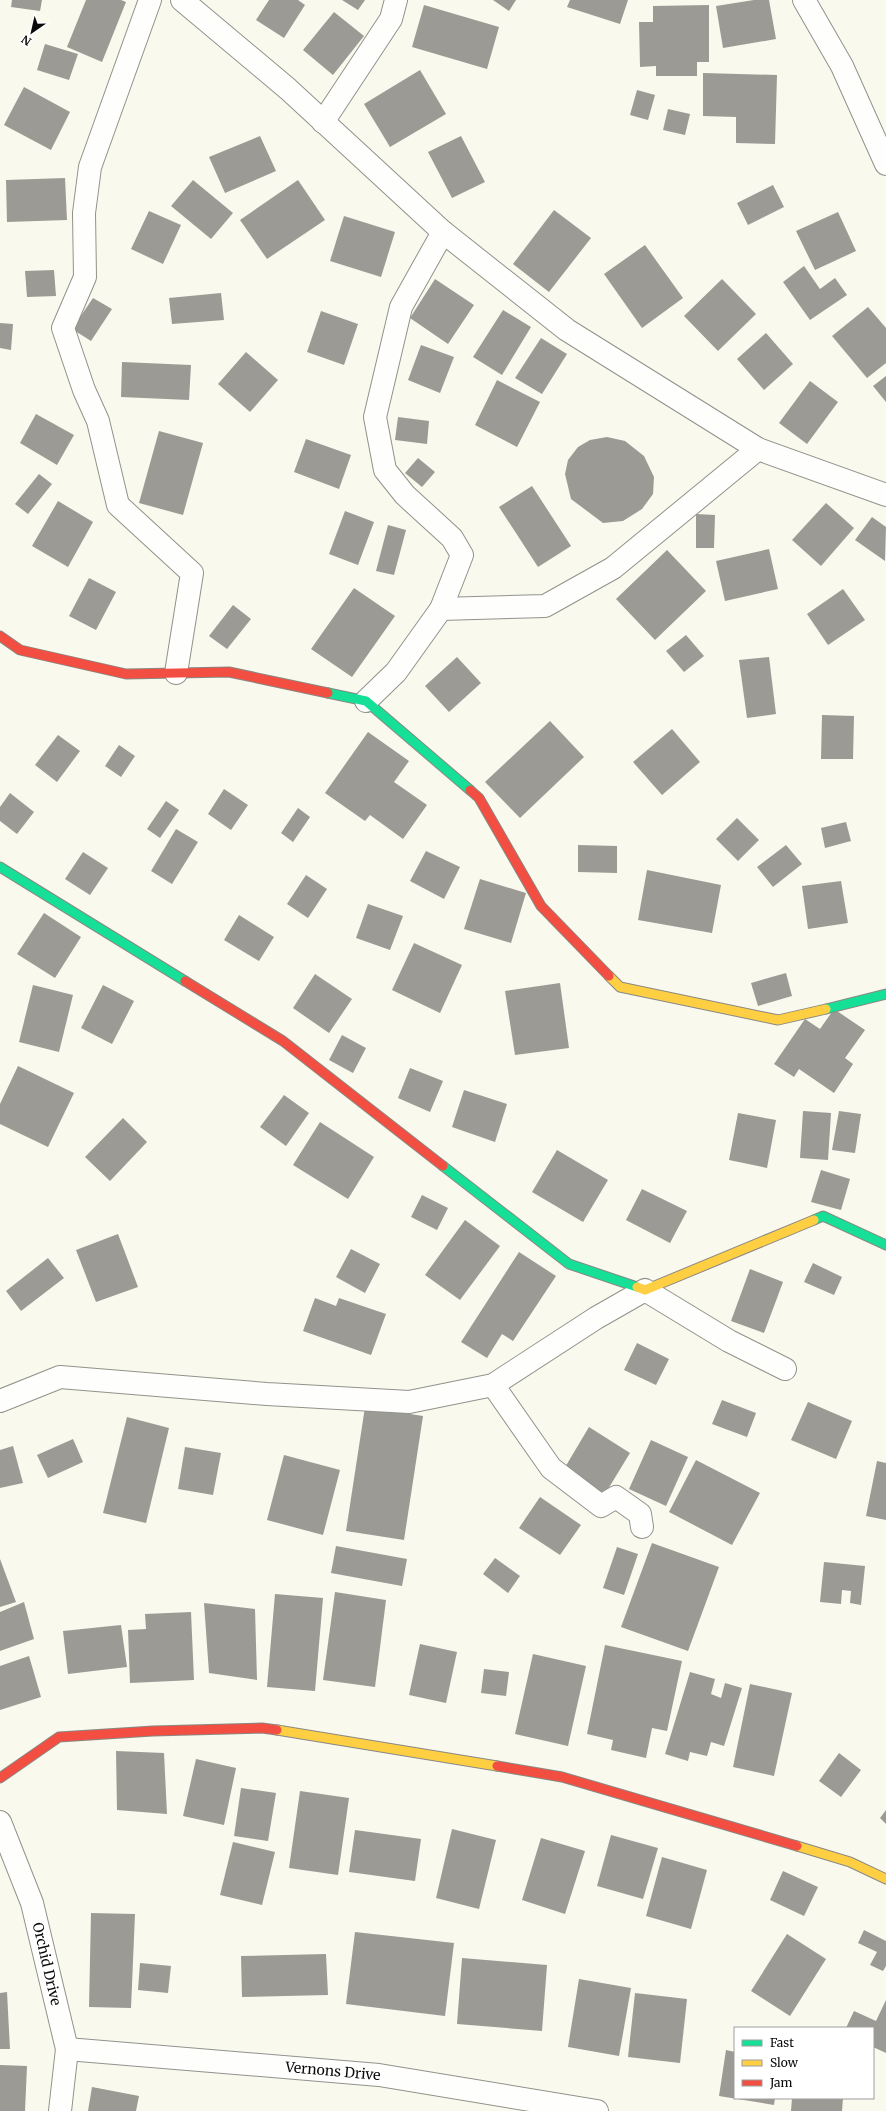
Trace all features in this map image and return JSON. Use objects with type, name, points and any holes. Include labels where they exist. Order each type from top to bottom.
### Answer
[{"type":"street","points":[[150,0],[90,168],[84,213],[85,277],[63,328],[84,390],[98,421],[118,505],[192,573],[176,673]]},
{"type":"street","points":[[182,0],[288,89],[444,232],[567,330],[758,449],[886,495]]},
{"type":"street","points":[[323,122],[391,19],[396,0]]},
{"type":"street","points":[[804,0],[842,66],[886,164]]},
{"type":"street","points":[[366,701],[396,672],[441,609],[462,555],[452,538],[405,495],[385,470],[375,417],[401,307],[444,232]]},
{"type":"street","points":[[441,609],[545,606],[612,568],[758,449]]},
{"type":"street","points":[[0,636],[20,650],[126,674],[229,672],[366,701],[479,798],[541,906],[620,987],[778,1020],[886,994]]},
{"type":"street","points":[[0,867],[284,1041],[569,1264],[645,1290],[729,1341],[785,1369]]},
{"type":"street","points":[[0,1401],[60,1377],[266,1394],[410,1402],[493,1385],[596,1318],[645,1290],[823,1216],[886,1245]]},
{"type":"street","points":[[493,1385],[551,1468],[601,1506],[616,1497],[640,1514],[642,1527]]},
{"type":"street","points":[[0,1778],[59,1737],[153,1731],[262,1728],[562,1777],[850,1862],[886,1879]]},
{"type":"street","name":"Orchid Drive","points":[[0,1822],[32,1903],[67,2049],[60,2111]]},
{"type":"street","name":"Vernons Drive","points":[[67,2049],[380,2075],[596,2111]]},
{"type":"building","points":[[12,0],[42,0],[40,11],[11,7]]},
{"type":"building","points":[[86,0],[121,0],[126,2],[102,62],[67,47]]},
{"type":"building","points":[[269,0],[298,0],[305,5],[284,38],[256,20]]},
{"type":"building","points":[[342,0],[365,0],[358,10]]},
{"type":"building","points":[[493,0],[516,0],[509,11]]},
{"type":"building","points":[[570,0],[628,0],[620,24],[567,7]]},
{"type":"building","points":[[754,0],[769,0],[776,39],[723,48],[716,6]]},
{"type":"building","points":[[424,5],[499,27],[487,69],[412,47]]},
{"type":"building","points":[[709,5],[709,62],[697,62],[697,76],[656,76],[656,66],[640,67],[639,22],[653,22],[653,6]]},
{"type":"building","points":[[334,12],[364,36],[333,75],[303,50]]},
{"type":"building","points":[[45,44],[78,54],[69,80],[37,70]]},
{"type":"building","points":[[420,70],[446,114],[390,147],[364,104]]},
{"type":"building","points":[[703,73],[777,75],[775,144],[736,143],[736,117],[703,116]]},
{"type":"building","points":[[24,87],[70,112],[51,150],[4,125]]},
{"type":"building","points":[[637,90],[655,95],[648,120],[630,115]]},
{"type":"building","points":[[668,109],[690,114],[685,135],[663,130]]},
{"type":"building","points":[[260,136],[276,171],[225,193],[209,157]]},
{"type":"building","points":[[461,136],[485,182],[452,198],[428,152]]},
{"type":"building","points":[[65,178],[67,220],[7,222],[6,180]]},
{"type":"building","points":[[193,180],[233,213],[211,239],[171,206]]},
{"type":"building","points":[[298,180],[325,220],[267,259],[240,220]]},
{"type":"building","points":[[773,185],[784,207],[748,225],[737,203]]},
{"type":"building","points":[[554,210],[591,238],[549,292],[513,264]]},
{"type":"building","points":[[149,211],[181,225],[163,264],[131,249]]},
{"type":"building","points":[[838,212],[856,251],[815,270],[796,231]]},
{"type":"building","points":[[344,216],[395,232],[381,277],[330,261]]},
{"type":"building","points":[[645,245],[683,298],[642,328],[604,274]]},
{"type":"building","points":[[804,266],[820,289],[835,278],[847,295],[810,320],[783,282]]},
{"type":"building","points":[[54,270],[56,296],[27,297],[25,271]]},
{"type":"building","points":[[435,279],[474,305],[448,344],[410,318]]},
{"type":"building","points":[[722,279],[756,314],[718,351],[684,316]]},
{"type":"building","points":[[221,293],[224,320],[172,324],[169,298]]},
{"type":"building","points":[[93,298],[112,309],[91,341],[72,329]]},
{"type":"building","points":[[868,307],[886,328],[886,363],[867,378],[832,336]]},
{"type":"building","points":[[503,310],[531,327],[502,375],[473,357]]},
{"type":"building","points":[[321,311],[358,324],[344,365],[307,352]]},
{"type":"building","points":[[0,323],[13,324],[11,350],[0,348]]},
{"type":"building","points":[[766,333],[793,364],[764,390],[737,359]]},
{"type":"building","points":[[541,338],[567,354],[542,394],[515,378]]},
{"type":"building","points":[[421,345],[454,357],[440,393],[408,380]]},
{"type":"building","points":[[246,352],[278,380],[250,412],[218,384]]},
{"type":"building","points":[[122,362],[191,365],[189,400],[121,397]]},
{"type":"building","points":[[886,376],[886,402],[873,386]]},
{"type":"building","points":[[497,380],[540,402],[517,447],[475,425]]},
{"type":"building","points":[[810,381],[838,402],[807,444],[779,423]]},
{"type":"building","points":[[36,414],[74,435],[57,465],[20,443]]},
{"type":"building","points":[[398,417],[429,421],[427,444],[395,440]]},
{"type":"building","points":[[159,431],[203,443],[183,515],[139,503]]},
{"type":"building","points":[[607,437],[625,441],[644,456],[654,477],[653,494],[642,509],[623,521],[603,523],[571,499],[565,474],[568,460],[578,447],[590,440]]},
{"type":"building","points":[[306,439],[351,455],[339,489],[294,472]]},
{"type":"building","points":[[418,458],[435,472],[422,487],[405,473]]},
{"type":"building","points":[[39,474],[52,484],[28,514],[15,504]]},
{"type":"building","points":[[532,486],[571,546],[538,567],[499,507]]},
{"type":"building","points":[[58,501],[93,522],[68,567],[32,546]]},
{"type":"building","points":[[826,503],[854,528],[821,566],[792,540]]},
{"type":"building","points":[[345,511],[374,522],[358,565],[329,554]]},
{"type":"building","points":[[696,514],[715,515],[714,548],[696,548]]},
{"type":"building","points":[[872,517],[886,527],[885,561],[855,540]]},
{"type":"building","points":[[388,525],[406,530],[394,575],[376,571]]},
{"type":"building","points":[[769,549],[778,589],[725,601],[716,561]]},
{"type":"building","points":[[667,550],[706,591],[655,640],[616,599]]},
{"type":"building","points":[[89,578],[116,592],[96,630],[69,616]]},
{"type":"building","points":[[354,588],[395,616],[352,677],[311,649]]},
{"type":"building","points":[[843,589],[865,620],[828,645],[807,614]]},
{"type":"building","points":[[233,605],[251,619],[227,649],[209,636]]},
{"type":"building","points":[[686,635],[704,656],[684,672],[666,651]]},
{"type":"building","points":[[457,657],[481,683],[449,712],[425,686]]},
{"type":"building","points":[[769,657],[776,714],[747,718],[739,660]]},
{"type":"building","points":[[822,715],[854,716],[853,759],[821,759]]},
{"type":"building","points":[[550,721],[584,757],[520,818],[485,782]]},
{"type":"building","points":[[672,729],[700,762],[662,795],[633,762]]},
{"type":"building","points":[[368,732],[409,761],[394,782],[427,805],[403,839],[370,815],[365,821],[325,793]]},
{"type":"building","points":[[58,735],[80,751],[57,782],[35,765]]},
{"type":"building","points":[[119,745],[135,756],[121,777],[105,766]]},
{"type":"building","points":[[224,789],[248,805],[231,830],[208,814]]},
{"type":"building","points":[[10,793],[34,812],[17,834],[0,821],[0,807]]},
{"type":"building","points":[[166,801],[179,810],[160,838],[147,829]]},
{"type":"building","points":[[298,808],[310,817],[293,842],[281,833]]},
{"type":"building","points":[[737,818],[759,840],[738,861],[716,839]]},
{"type":"building","points":[[846,822],[851,841],[825,848],[821,828]]},
{"type":"building","points":[[176,829],[198,842],[172,884],[151,871]]},
{"type":"building","points":[[578,845],[617,846],[617,873],[578,872]]},
{"type":"building","points":[[786,845],[802,864],[773,887],[757,867]]},
{"type":"building","points":[[426,851],[460,867],[444,899],[410,881]]},
{"type":"building","points":[[83,852],[108,868],[90,895],[65,879]]},
{"type":"building","points":[[647,870],[721,885],[712,933],[638,920]]},
{"type":"building","points":[[306,875],[327,889],[308,918],[287,904]]},
{"type":"building","points":[[480,879],[526,893],[511,943],[464,929]]},
{"type":"building","points":[[841,881],[848,923],[808,929],[802,886]]},
{"type":"building","points":[[368,904],[403,916],[390,950],[356,938]]},
{"type":"building","points":[[44,913],[81,937],[55,978],[17,954]]},
{"type":"building","points":[[239,915],[274,937],[259,961],[224,940]]},
{"type":"building","points":[[414,943],[462,965],[440,1013],[392,990]]},
{"type":"building","points":[[786,973],[792,996],[758,1006],[751,983]]},
{"type":"building","points":[[315,974],[352,999],[329,1033],[293,1008]]},
{"type":"building","points":[[560,983],[569,1048],[515,1055],[505,991]]},
{"type":"building","points":[[33,985],[73,995],[59,1052],[19,1042]]},
{"type":"building","points":[[103,985],[134,1001],[112,1044],[81,1028]]},
{"type":"building","points":[[834,1009],[865,1030],[845,1058],[853,1064],[834,1093],[799,1069],[794,1077],[774,1064],[805,1019],[820,1029]]},
{"type":"building","points":[[342,1035],[366,1048],[353,1073],[329,1060]]},
{"type":"building","points":[[18,1066],[74,1093],[48,1147],[0,1124],[0,1104]]},
{"type":"building","points":[[410,1068],[443,1081],[430,1112],[398,1098]]},
{"type":"building","points":[[464,1090],[507,1104],[495,1142],[452,1127]]},
{"type":"building","points":[[284,1095],[309,1113],[286,1146],[260,1127]]},
{"type":"building","points":[[803,1111],[831,1113],[828,1160],[800,1158]]},
{"type":"building","points":[[839,1111],[861,1114],[855,1153],[832,1150]]},
{"type":"building","points":[[738,1113],[776,1120],[767,1168],[729,1160]]},
{"type":"building","points":[[123,1118],[147,1142],[110,1181],[85,1157]]},
{"type":"building","points":[[320,1122],[374,1157],[348,1199],[293,1165]]},
{"type":"building","points":[[557,1150],[608,1180],[583,1222],[532,1192]]},
{"type":"building","points":[[821,1170],[850,1179],[841,1210],[811,1202]]},
{"type":"building","points":[[642,1189],[687,1211],[670,1243],[626,1220]]},
{"type":"building","points":[[422,1195],[448,1208],[437,1230],[411,1217]]},
{"type":"building","points":[[465,1220],[500,1246],[460,1300],[425,1275]]},
{"type":"building","points":[[118,1234],[138,1287],[96,1302],[76,1250]]},
{"type":"building","points":[[351,1249],[380,1264],[365,1293],[336,1277]]},
{"type":"building","points":[[519,1252],[556,1276],[513,1341],[502,1334],[487,1358],[461,1342]]},
{"type":"building","points":[[48,1258],[64,1278],[21,1311],[6,1291]]},
{"type":"building","points":[[813,1263],[842,1277],[834,1295],[804,1282]]},
{"type":"building","points":[[750,1269],[783,1282],[764,1333],[731,1321]]},
{"type":"building","points":[[315,1298],[336,1306],[339,1298],[386,1314],[371,1355],[303,1331]]},
{"type":"building","points":[[637,1343],[669,1359],[656,1385],[624,1370]]},
{"type":"building","points":[[722,1400],[756,1413],[747,1437],[712,1424]]},
{"type":"building","points":[[808,1402],[852,1421],[836,1459],[791,1440]]},
{"type":"building","points":[[365,1407],[423,1416],[404,1540],[346,1531]]},
{"type":"building","points":[[127,1417],[169,1428],[146,1523],[103,1513]]},
{"type":"building","points":[[589,1427],[630,1453],[605,1494],[564,1469]]},
{"type":"building","points":[[73,1439],[83,1462],[48,1478],[37,1455]]},
{"type":"building","points":[[651,1440],[688,1457],[666,1506],[629,1489]]},
{"type":"building","points":[[13,1446],[23,1483],[0,1488],[0,1450]]},
{"type":"building","points":[[185,1447],[221,1453],[213,1495],[178,1489]]},
{"type":"building","points":[[284,1455],[340,1470],[323,1535],[267,1520]]},
{"type":"building","points":[[696,1460],[760,1493],[732,1545],[669,1512]]},
{"type":"building","points":[[877,1461],[886,1463],[886,1520],[866,1516]]},
{"type":"building","points":[[540,1497],[581,1525],[560,1555],[519,1528]]},
{"type":"building","points":[[652,1543],[719,1567],[688,1651],[621,1627]]},
{"type":"building","points":[[336,1546],[407,1559],[402,1586],[331,1573]]},
{"type":"building","points":[[617,1547],[638,1554],[624,1595],[603,1588]]},
{"type":"building","points":[[495,1558],[520,1576],[508,1593],[483,1574]]},
{"type":"building","points":[[0,1559],[16,1602],[0,1607]]},
{"type":"building","points":[[824,1562],[865,1566],[861,1605],[850,1603],[851,1591],[842,1590],[841,1604],[820,1602]]},
{"type":"building","points":[[335,1592],[386,1600],[375,1687],[323,1680]]},
{"type":"building","points":[[275,1594],[323,1598],[315,1691],[267,1687]]},
{"type":"building","points":[[24,1602],[34,1639],[0,1651],[0,1612]]},
{"type":"building","points":[[204,1603],[255,1609],[257,1680],[209,1673]]},
{"type":"building","points":[[191,1612],[194,1680],[130,1683],[128,1630],[146,1629],[145,1614]]},
{"type":"building","points":[[121,1625],[127,1667],[68,1674],[63,1631]]},
{"type":"building","points":[[420,1644],[457,1652],[446,1703],[409,1695]]},
{"type":"building","points":[[605,1645],[682,1661],[667,1731],[652,1728],[646,1758],[611,1750],[613,1740],[587,1734]]},
{"type":"building","points":[[533,1654],[586,1666],[568,1746],[515,1734]]},
{"type":"building","points":[[29,1656],[41,1697],[0,1710],[0,1666]]},
{"type":"building","points":[[484,1669],[509,1672],[506,1696],[481,1693]]},
{"type":"building","points":[[690,1672],[715,1679],[711,1694],[721,1698],[725,1683],[742,1688],[724,1746],[711,1742],[707,1756],[690,1752],[688,1761],[665,1754]]},
{"type":"building","points":[[750,1684],[792,1693],[774,1776],[733,1767]]},
{"type":"building","points":[[116,1751],[164,1753],[167,1814],[117,1810]]},
{"type":"building","points":[[839,1753],[861,1770],[841,1797],[819,1781]]},
{"type":"building","points":[[196,1759],[236,1768],[224,1825],[183,1816]]},
{"type":"building","points":[[241,1788],[276,1793],[268,1841],[234,1836]]},
{"type":"building","points":[[300,1791],[349,1798],[338,1875],[289,1868]]},
{"type":"building","points":[[886,1810],[886,1824],[880,1818]]},
{"type":"building","points":[[452,1829],[496,1840],[479,1909],[436,1898]]},
{"type":"building","points":[[355,1830],[421,1839],[415,1881],[349,1872]]},
{"type":"building","points":[[611,1835],[658,1848],[643,1899],[597,1886]]},
{"type":"building","points":[[541,1838],[585,1851],[565,1914],[522,1900]]},
{"type":"building","points":[[233,1842],[275,1852],[262,1905],[220,1895]]},
{"type":"building","points":[[662,1857],[707,1870],[691,1929],[646,1916]]},
{"type":"building","points":[[783,1871],[818,1887],[804,1916],[770,1900]]},
{"type":"building","points":[[91,1913],[135,1914],[131,2008],[89,2007]]},
{"type":"building","points":[[864,1930],[886,1941],[886,1966],[883,1971],[870,1965],[877,1952],[858,1943]]},
{"type":"building","points":[[355,1932],[454,1943],[445,2016],[346,2004]]},
{"type":"building","points":[[787,1934],[826,1959],[790,2016],[751,1991]]},
{"type":"building","points":[[326,1954],[328,1995],[242,1997],[241,1956]]},
{"type":"building","points":[[462,1958],[547,1965],[542,2031],[457,2024]]},
{"type":"building","points":[[140,1963],[171,1966],[168,1993],[138,1990]]},
{"type":"building","points":[[579,1979],[631,1988],[619,2056],[568,2047]]},
{"type":"building","points":[[7,1992],[10,2049],[0,2049],[0,1993]]},
{"type":"building","points":[[635,1993],[687,1999],[680,2063],[628,2057]]},
{"type":"building","points":[[886,2000],[886,2053],[874,2047],[874,2027],[846,2027],[854,2011],[876,2021]]},
{"type":"building","points":[[726,2050],[734,2052],[734,2098],[719,2096]]},
{"type":"building","points":[[0,2065],[27,2066],[25,2111],[0,2111]]},
{"type":"building","points":[[92,2087],[139,2096],[136,2111],[88,2111]]},
{"type":"building","points":[[737,2099],[775,2099],[774,2105]]},
{"type":"building","points":[[792,2099],[843,2099],[842,2111],[791,2111]]},
{"type":"traffic: fast","points":[[328,693],[366,701],[470,790]]},
{"type":"traffic: fast","points":[[0,867],[185,981]]},
{"type":"traffic: fast","points":[[826,1009],[886,994]]},
{"type":"traffic: fast","points":[[443,1166],[569,1264],[637,1287]]},
{"type":"traffic: fast","points":[[814,1220],[823,1216],[886,1245]]},
{"type":"traffic: slow","points":[[609,976],[620,987],[778,1020],[826,1009]]},
{"type":"traffic: slow","points":[[637,1287],[645,1290],[814,1220]]},
{"type":"traffic: slow","points":[[277,1730],[497,1766]]},
{"type":"traffic: slow","points":[[797,1846],[850,1862],[886,1879]]},
{"type":"traffic: jam","points":[[0,636],[20,650],[126,674],[229,672],[328,693]]},
{"type":"traffic: jam","points":[[470,790],[479,798],[541,906],[609,976]]},
{"type":"traffic: jam","points":[[185,981],[283,1041],[443,1166]]},
{"type":"traffic: jam","points":[[0,1778],[59,1737],[153,1731],[262,1728],[277,1730]]},
{"type":"traffic: jam","points":[[497,1766],[562,1777],[797,1846]]}]
